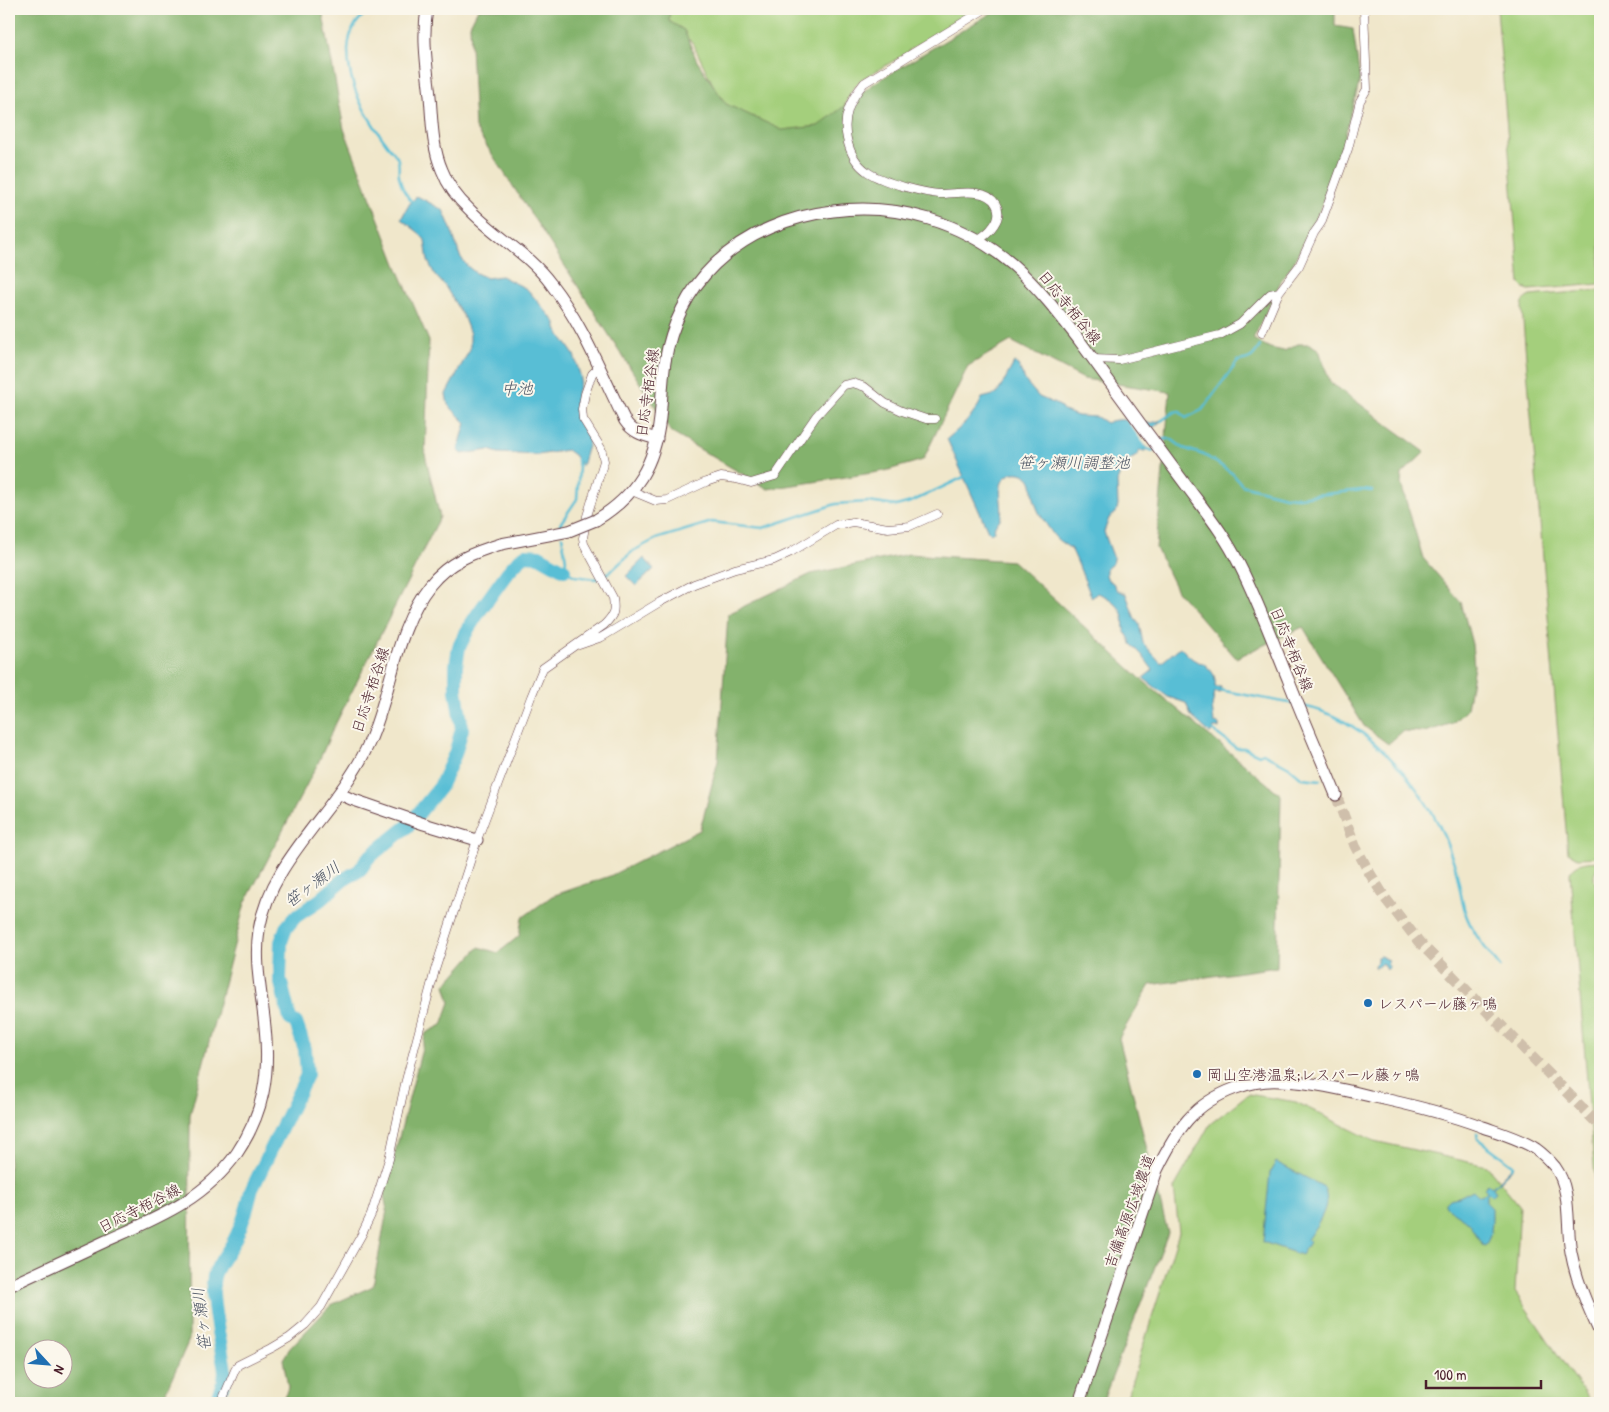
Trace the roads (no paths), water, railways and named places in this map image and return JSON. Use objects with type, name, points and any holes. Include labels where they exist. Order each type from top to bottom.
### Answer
[{"type":"main road","points":[[427,9],[425,51],[433,131],[441,168],[448,184],[471,212],[525,256],[550,283],[577,323],[630,428],[641,435],[657,439]]},
{"type":"main road","name":"日応寺栢谷線","points":[[9,1286],[167,1214],[193,1198],[214,1181],[238,1152],[255,1119],[262,1100],[268,1062],[258,956],[260,930],[268,901],[290,858],[340,794],[369,743],[379,718],[407,628],[423,594],[432,582],[457,561],[481,550],[501,544],[569,530],[596,520],[617,506],[632,491],[652,457],[657,439],[665,361],[672,332],[689,296],[716,263],[748,238],[796,217],[864,208],[925,217],[978,240],[1013,265],[1034,285],[1093,359],[1214,523],[1239,562],[1336,795]]},
{"type":"main road","points":[[340,794],[402,817],[477,840]]},
{"type":"main road","name":"吉備高原広域農道","points":[[1079,1403],[1158,1170],[1172,1140],[1187,1118],[1208,1101],[1236,1088],[1256,1082],[1280,1081],[1326,1086],[1414,1106],[1462,1119],[1496,1131],[1534,1148],[1546,1157],[1556,1169],[1562,1181],[1566,1199],[1571,1252],[1586,1302],[1600,1334]]},
{"type":"street","points":[[978,240],[994,226],[998,219],[998,209],[995,201],[976,192],[939,194],[924,192],[884,181],[870,175],[854,158],[849,148],[846,120],[851,101],[864,83],[985,9]]},
{"type":"street","points":[[1262,332],[1279,292],[1299,266],[1314,233],[1321,223],[1348,149],[1360,101],[1367,89],[1364,9]]},
{"type":"street","points":[[1093,359],[1120,360],[1220,335],[1240,324],[1270,294],[1279,292]]},
{"type":"street","points":[[221,1403],[238,1365],[289,1338],[305,1325],[321,1307],[371,1215],[389,1159],[405,1084],[435,970],[477,840],[542,668],[604,625],[613,616],[613,598],[584,544],[583,538],[587,516],[604,461],[602,448],[584,419],[582,409],[592,374],[599,367]]},
{"type":"street","points":[[632,491],[656,501],[667,500],[721,477],[751,483],[775,476],[816,416],[844,385],[853,383],[865,387],[885,403],[902,412],[926,419],[935,419]]},
{"type":"street","points":[[570,648],[602,638],[660,602],[694,584],[735,569],[774,560],[836,525],[853,522],[888,528],[910,526],[937,514]]},
{"type":"water","name":"中池","points":[[417,196],[443,210],[460,256],[467,266],[487,278],[501,276],[527,289],[556,323],[556,329],[574,355],[581,378],[576,398],[575,418],[589,438],[582,466],[574,455],[567,450],[538,455],[498,453],[489,450],[462,454],[458,450],[466,423],[448,405],[446,394],[470,349],[470,334],[464,318],[445,286],[435,275],[428,261],[425,240],[401,219],[410,203]]},
{"type":"water","name":"笹ヶ瀬川調整池","points":[[1014,363],[1018,365],[1026,382],[1039,397],[1060,406],[1064,411],[1078,416],[1097,417],[1106,423],[1121,420],[1149,423],[1164,419],[1150,432],[1145,451],[1139,451],[1138,455],[1123,464],[1117,482],[1118,505],[1116,513],[1109,518],[1104,532],[1114,559],[1113,563],[1106,569],[1106,575],[1117,590],[1126,594],[1135,619],[1139,624],[1143,643],[1161,663],[1180,647],[1193,659],[1203,663],[1213,673],[1215,687],[1221,687],[1220,693],[1215,692],[1212,706],[1214,723],[1219,724],[1219,728],[1214,728],[1212,732],[1210,733],[1191,716],[1186,703],[1168,697],[1143,678],[1153,670],[1131,644],[1124,629],[1120,609],[1101,594],[1097,593],[1092,598],[1071,549],[1056,538],[1040,514],[1035,503],[1031,482],[1026,475],[1012,473],[1003,481],[1000,494],[1001,514],[994,531],[991,534],[988,531],[947,439],[972,416],[982,398],[997,394]]},
{"type":"water","points":[[644,558],[654,569],[636,586],[626,576]]},
{"type":"water","points":[[1380,956],[1389,960],[1387,965],[1389,968],[1386,970],[1382,963],[1376,968],[1374,965],[1377,962],[1377,957]]},
{"type":"water","points":[[1276,1162],[1324,1187],[1326,1194],[1325,1208],[1301,1255],[1263,1242],[1270,1172]]},
{"type":"water","points":[[1513,1166],[1493,1188],[1496,1192],[1492,1196],[1489,1193],[1486,1196],[1486,1202],[1492,1208],[1492,1227],[1488,1241],[1485,1245],[1482,1244],[1468,1222],[1447,1208],[1445,1203],[1449,1199],[1459,1197],[1473,1190],[1482,1196],[1487,1191],[1484,1188],[1488,1184],[1492,1187]]},
{"type":"waterway","points":[[372,9],[354,26],[350,37],[348,50],[351,76],[359,99],[370,120],[397,157],[401,184],[413,203]]},
{"type":"waterway","points":[[1161,421],[1174,412],[1179,411],[1186,418],[1202,410],[1238,361],[1252,357],[1260,346]]},
{"type":"waterway","points":[[1160,443],[1164,439],[1171,439],[1183,448],[1204,455],[1220,465],[1233,474],[1242,485],[1285,496],[1298,497],[1362,490],[1372,491]]},
{"type":"waterway","points":[[1144,448],[1153,451],[1155,449]]},
{"type":"waterway","points":[[561,530],[560,524],[577,499],[579,467],[577,459]]},
{"type":"waterway","points":[[562,536],[566,560],[564,570],[575,576],[596,579],[609,573],[633,551],[656,539],[712,522],[763,528],[836,504],[868,502],[896,506],[911,502],[966,476]]},
{"type":"waterway","name":"笹ヶ瀬川","points":[[215,1403],[224,1381],[225,1371],[214,1309],[214,1276],[238,1233],[251,1191],[307,1075],[305,1049],[296,1023],[290,1019],[280,979],[281,942],[286,928],[295,917],[320,900],[343,880],[360,870],[368,858],[409,825],[440,787],[455,754],[462,729],[456,690],[456,666],[459,647],[479,612],[507,573],[525,555],[539,556],[564,570]]},
{"type":"waterway","points":[[1219,690],[1294,704]]},
{"type":"waterway","points":[[1302,706],[1324,712],[1345,722],[1364,735],[1399,767],[1414,786],[1428,805],[1445,838],[1455,866],[1463,906],[1468,920],[1480,941],[1500,967]]},
{"type":"waterway","points":[[1212,730],[1236,748],[1244,748],[1259,755],[1263,753],[1289,767],[1302,778],[1320,780]]},
{"type":"waterway","points":[[1477,1133],[1478,1139],[1513,1165],[1512,1168]]},
{"type":"tunnel","points":[[1336,795],[1355,846],[1369,872],[1385,898],[1419,942],[1600,1126]]},
{"type":"place","name":"レスパール藤ヶ鳴","points":[[1368,1003]]},
{"type":"place","name":"岡山空港温泉;レスパール藤ヶ鳴","points":[[1197,1074]]}]
